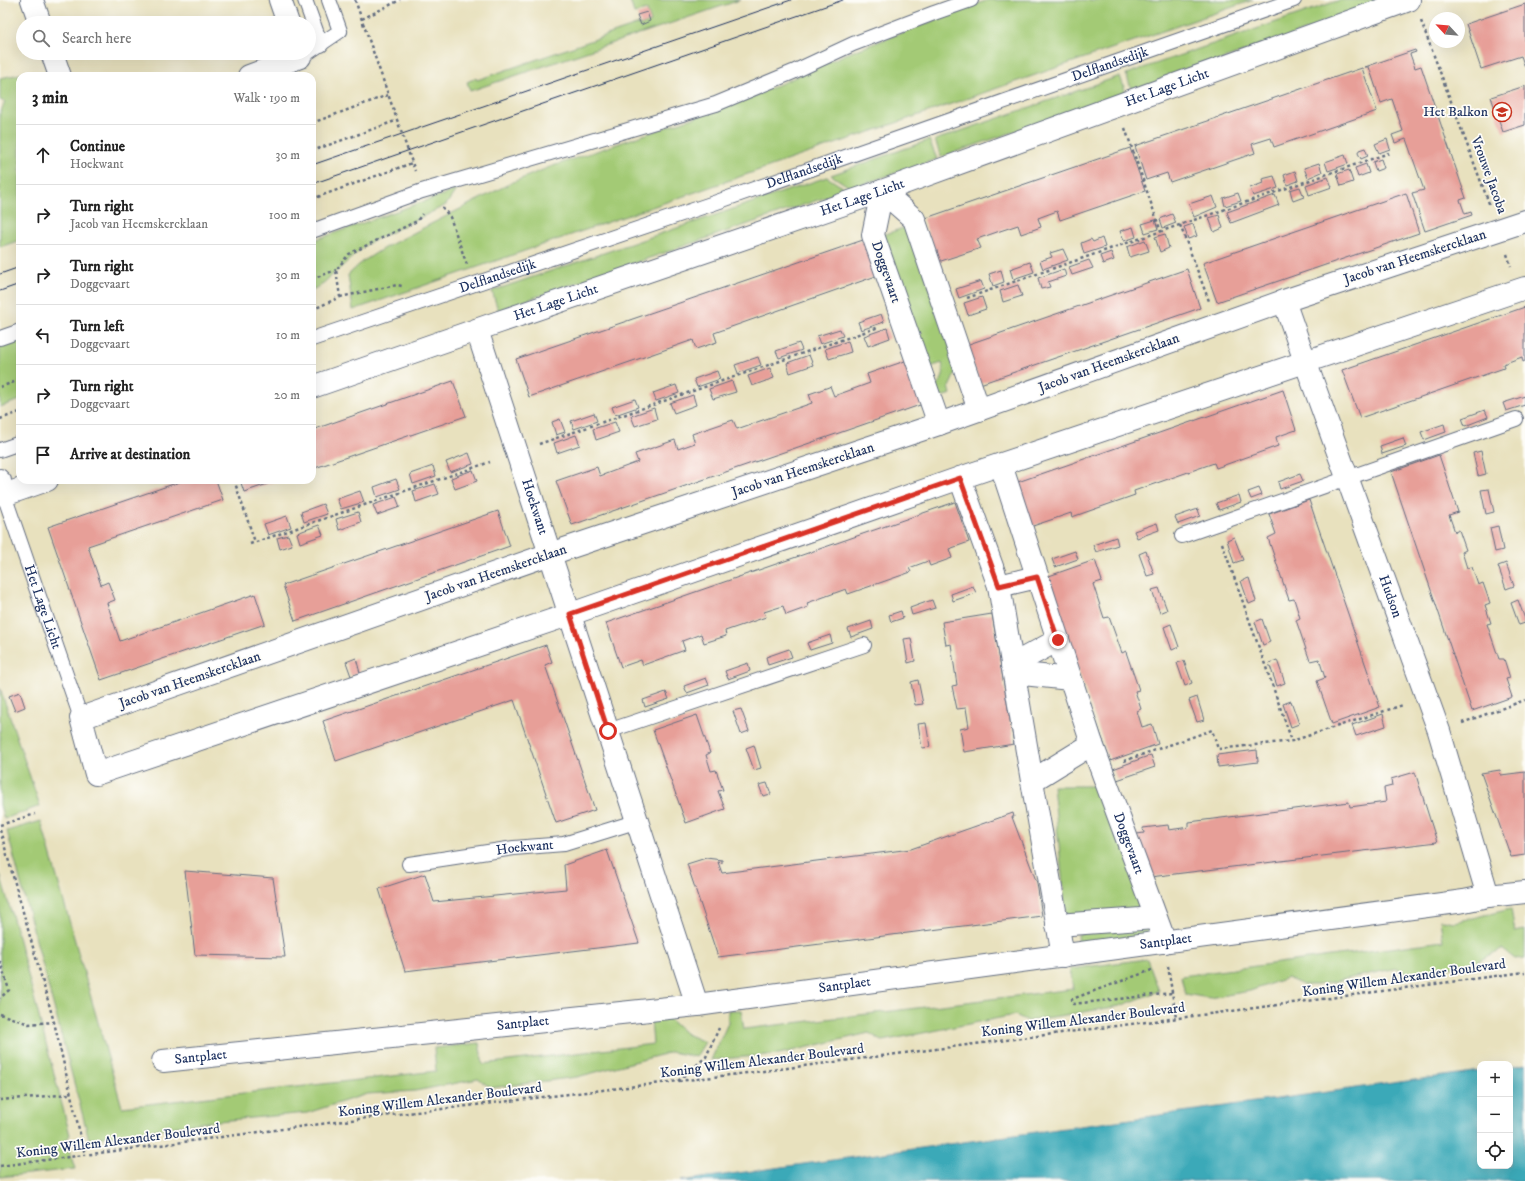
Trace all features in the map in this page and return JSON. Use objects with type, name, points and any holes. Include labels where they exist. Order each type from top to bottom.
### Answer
[{"type":"street","points":[[32,0],[38,16]]},
{"type":"street","points":[[280,0],[286,16]]},
{"type":"street","name":"Het Lage Licht","points":[[316,386],[882,191],[1117,106],[1414,7]]},
{"type":"street","points":[[54,60],[59,72]]},
{"type":"street","points":[[259,72],[288,60]]},
{"type":"street","points":[[882,191],[914,219],[979,410]]},
{"type":"street","name":"Doggevaart","points":[[882,191],[874,235],[939,424]]},
{"type":"street","name":"Jacob van Heemskercklaan","points":[[81,718],[550,554],[939,424],[1284,301],[1525,221]]},
{"type":"street","points":[[81,718],[96,774],[570,614],[960,478],[1522,289]]},
{"type":"street","name":"Hudson","points":[[1284,301],[1439,731],[1488,896]]},
{"type":"street","name":"Hoekwant","points":[[477,330],[698,1005]]},
{"type":"street","name":"Doggevaart","points":[[1001,465],[1092,744],[1165,942]]},
{"type":"street","points":[[960,478],[999,586],[1062,956]]},
{"type":"street","name":"Het Lage Licht","points":[[2,486],[17,484]]},
{"type":"street","points":[[999,586],[1037,577]]},
{"type":"street","points":[[1013,669],[1058,640]]},
{"type":"street","points":[[1013,669],[1070,679]]},
{"type":"street","points":[[1032,781],[1092,744]]},
{"type":"street","name":"Santplaet","points":[[163,1061],[698,1005],[1525,892]]},
{"type":"street","points":[[1057,925],[1155,918]]},
{"type":"lane","points":[[305,0],[306,16]]},
{"type":"lane","points":[[316,46],[340,31],[329,0]]},
{"type":"lane","points":[[316,230],[422,191],[716,104],[793,72],[853,44],[971,0]]},
{"type":"lane","name":"Delflandsedijk","points":[[316,338],[699,208],[1294,0]]},
{"type":"lane","points":[[0,338],[16,332]]},
{"type":"lane","points":[[1182,536],[1516,418]]},
{"type":"lane","points":[[0,450],[16,444]]},
{"type":"lane","name":"Het Lage Licht","points":[[2,486],[81,718]]},
{"type":"lane","points":[[608,731],[864,645]]},
{"type":"lane","name":"Hoekwant","points":[[409,864],[514,848],[564,844],[638,822]]},
{"type":"path","points":[[316,277],[336,270],[349,254],[417,221],[425,210],[422,191],[355,0]]},
{"type":"path","points":[[362,19],[400,0]]},
{"type":"path","name":"Vrouwe Jacoba","points":[[1414,7],[1522,289]]},
{"type":"path","points":[[316,122],[388,95]]},
{"type":"path","points":[[1117,106],[1161,232]]},
{"type":"path","points":[[316,150],[398,120]]},
{"type":"path","points":[[944,305],[1389,153]]},
{"type":"path","points":[[316,198],[412,163]]},
{"type":"path","points":[[439,204],[450,217],[467,264]]},
{"type":"path","points":[[1180,225],[1217,325]]},
{"type":"path","points":[[316,308],[340,297],[336,270]]},
{"type":"path","points":[[539,444],[903,319]]},
{"type":"path","points":[[0,387],[16,381]]},
{"type":"path","points":[[0,419],[16,413]]},
{"type":"path","points":[[250,544],[490,462]]},
{"type":"path","points":[[235,484],[255,542]]},
{"type":"path","points":[[1216,524],[1292,741]]},
{"type":"path","points":[[1101,769],[1212,730],[1218,749],[1292,741],[1426,697]]},
{"type":"path","points":[[1439,731],[1525,700]]},
{"type":"path","points":[[0,825],[35,814]]},
{"type":"path","points":[[0,830],[1,838],[54,1022],[85,1155]]},
{"type":"path","points":[[0,961],[9,990],[0,998]]},
{"type":"path","points":[[1160,967],[1168,964]]},
{"type":"path","points":[[1153,970],[1072,1000],[1073,1004],[1172,993]]},
{"type":"path","name":"Koning Willem Alexander Boulevard","points":[[0,1166],[382,1116],[678,1081],[1176,1018],[1525,972]]},
{"type":"path","points":[[1169,973],[1176,1018]]},
{"type":"path","points":[[0,1014],[29,1024],[54,1022]]},
{"type":"path","points":[[678,1081],[706,1057],[715,1037]]},
{"type":"path","points":[[0,1100],[70,1094]]},
{"type":"green space","points":[[630,0],[740,0],[470,91],[467,82],[476,78],[477,80],[639,24],[640,26],[651,22],[647,10],[634,13]]},
{"type":"green space","points":[[988,0],[1253,0],[353,310],[348,275],[362,262],[384,248],[511,183],[550,167],[745,100],[846,54]]},
{"type":"green space","points":[[1340,0],[1393,0],[1132,91],[1126,74]]},
{"type":"green space","points":[[16,75],[16,241],[0,247],[0,113],[5,102],[0,100],[0,78]]},
{"type":"green space","points":[[1120,76],[1126,93],[941,157],[935,140]]},
{"type":"green space","points":[[929,140],[937,159],[851,188],[831,175]]},
{"type":"green space","points":[[827,177],[847,190],[498,310],[492,291]]},
{"type":"green space","points":[[456,190],[446,205],[367,244],[316,288],[316,240]]},
{"type":"green space","points":[[909,226],[959,372],[955,374],[949,387],[951,394],[937,398],[934,388],[937,386],[942,377],[942,363],[927,368],[880,236]]},
{"type":"green space","points":[[16,339],[16,401],[0,407],[0,344]]},
{"type":"green space","points":[[0,688],[40,806],[4,819],[0,805]]},
{"type":"green space","points":[[1053,786],[1105,786],[1148,911],[1066,915]]},
{"type":"green space","points":[[41,821],[122,1107],[436,1071],[434,1048],[479,1043],[483,1064],[653,1044],[651,1020],[668,1018],[686,1034],[705,1042],[696,1057],[672,1052],[577,1077],[491,1088],[478,1079],[415,1091],[367,1094],[307,1113],[207,1122],[89,1139],[7,831]]},
{"type":"green space","points":[[0,874],[16,929],[70,1135],[66,1140],[75,1169],[0,1177]]},
{"type":"green space","points":[[1511,909],[1515,932],[1525,930],[1525,958],[1515,959],[1502,949],[1476,962],[1406,974],[1397,968],[1318,985],[1303,985],[1287,978],[1250,991],[1209,998],[1185,994],[1181,976],[1443,941],[1440,920],[1455,922]]},
{"type":"green space","points":[[1153,925],[1155,933],[1079,946],[1078,934]]},
{"type":"green space","points":[[1147,959],[1159,991],[1120,1006],[1028,1021],[1015,1015],[882,1041],[869,1033],[779,1054],[711,1060],[728,1023],[728,1010],[741,1010],[744,1029],[1073,989],[1070,969]]},
{"type":"water","points":[[1525,1064],[1525,1181],[680,1181],[1477,1071],[1477,1169],[1513,1169],[1513,1066]]},
{"type":"building","points":[[1525,4],[1525,67],[1521,56],[1481,69],[1466,24]]},
{"type":"building","points":[[647,12],[650,21],[641,25],[637,15]]},
{"type":"building","points":[[1415,50],[1416,52],[1410,54],[1415,68],[1421,66],[1466,198],[1460,200],[1465,214],[1471,212],[1472,215],[1425,231],[1412,193],[1424,190],[1406,139],[1395,143],[1392,135],[1403,131],[1392,99],[1381,103],[1369,67],[1365,67]]},
{"type":"building","points":[[1362,68],[1377,111],[1274,147],[1271,138],[1252,144],[1255,153],[1170,182],[1167,173],[1146,180],[1135,146]]},
{"type":"building","points":[[1525,86],[1525,125],[1503,132],[1491,97]]},
{"type":"building","points":[[1387,139],[1390,149],[1379,153],[1375,144]]},
{"type":"building","points":[[1130,148],[1145,191],[1060,220],[1057,211],[1038,218],[1041,227],[1021,234],[1018,225],[997,232],[977,239],[981,248],[938,262],[923,219]]},
{"type":"building","points":[[1365,148],[1368,156],[1361,159],[1358,153],[1359,150]]},
{"type":"building","points":[[1345,155],[1348,164],[1328,171],[1325,162]]},
{"type":"building","points":[[1381,159],[1384,168],[1376,171],[1373,162]]},
{"type":"building","points":[[1319,163],[1322,172],[1308,178],[1304,168]]},
{"type":"building","points":[[1366,164],[1369,173],[1358,177],[1355,168]]},
{"type":"building","points":[[1349,170],[1353,182],[1341,186],[1337,174]]},
{"type":"building","points":[[1295,171],[1298,181],[1287,185],[1284,175]]},
{"type":"building","points":[[1274,176],[1278,188],[1253,196],[1250,188],[1263,183],[1262,179]]},
{"type":"building","points":[[1328,177],[1332,187],[1309,195],[1306,185]]},
{"type":"building","points":[[1300,187],[1304,197],[1293,201],[1290,190]]},
{"type":"building","points":[[1238,193],[1241,201],[1225,206],[1223,198]]},
{"type":"building","points":[[1406,193],[1419,233],[1217,302],[1203,263]]},
{"type":"building","points":[[1275,195],[1279,205],[1231,223],[1227,212]]},
{"type":"building","points":[[1213,196],[1217,207],[1194,217],[1189,204]]},
{"type":"building","points":[[1172,214],[1176,223],[1163,228],[1160,219]]},
{"type":"building","points":[[1219,215],[1223,228],[1214,232],[1209,218]]},
{"type":"building","points":[[1155,220],[1158,229],[1145,233],[1142,224]]},
{"type":"building","points":[[1193,224],[1197,236],[1188,239],[1184,227]]},
{"type":"building","points":[[1133,227],[1136,237],[1124,241],[1120,231]]},
{"type":"building","points":[[1165,234],[1169,248],[1160,252],[1155,237]]},
{"type":"building","points":[[1102,238],[1105,247],[1084,254],[1081,243],[1091,239],[1093,242]]},
{"type":"building","points":[[866,239],[879,275],[714,333],[717,342],[696,349],[693,340],[529,397],[516,359]]},
{"type":"building","points":[[1145,240],[1149,251],[1130,257],[1127,247]]},
{"type":"building","points":[[1063,249],[1068,260],[1043,269],[1040,261],[1052,257],[1050,253]]},
{"type":"building","points":[[1111,252],[1114,260],[1103,264],[1100,256]]},
{"type":"building","points":[[1089,260],[1093,268],[1072,275],[1069,267]]},
{"type":"building","points":[[1030,262],[1034,272],[1013,279],[1010,269]]},
{"type":"building","points":[[1064,269],[1066,276],[1048,282],[1050,287],[1041,289],[1038,278]]},
{"type":"building","points":[[1187,269],[1200,308],[980,384],[966,345]]},
{"type":"building","points":[[1001,270],[1004,282],[993,286],[989,274]]},
{"type":"building","points":[[981,281],[984,289],[959,298],[956,289]]},
{"type":"building","points":[[1018,285],[1022,296],[1003,302],[1000,291]]},
{"type":"building","points":[[982,297],[986,309],[968,315],[964,303]]},
{"type":"building","points":[[1525,307],[1525,361],[1523,362],[1522,357],[1503,364],[1504,368],[1360,418],[1342,370]]},
{"type":"building","points":[[881,314],[884,322],[861,330],[858,322]]},
{"type":"building","points":[[887,328],[890,338],[868,346],[864,336]]},
{"type":"building","points":[[840,329],[843,336],[820,344],[817,336]]},
{"type":"building","points":[[848,341],[851,352],[829,359],[825,349]]},
{"type":"building","points":[[799,343],[802,350],[779,358],[776,351]]},
{"type":"building","points":[[809,355],[813,365],[790,373],[787,363]]},
{"type":"building","points":[[758,357],[761,365],[738,373],[735,365]]},
{"type":"building","points":[[908,360],[923,404],[572,525],[556,481],[597,467],[600,476],[638,462],[635,454],[675,440],[678,449],[695,443],[692,434],[733,420],[737,429],[812,403],[809,394],[830,386],[834,396],[870,383],[867,374]]},
{"type":"building","points":[[770,368],[774,378],[752,386],[748,376]]},
{"type":"building","points":[[717,371],[720,379],[697,387],[694,379]]},
{"type":"building","points":[[453,381],[466,416],[316,468],[316,429]]},
{"type":"building","points":[[732,381],[736,392],[713,399],[709,389]]},
{"type":"building","points":[[676,385],[679,393],[656,401],[653,393]]},
{"type":"building","points":[[1283,390],[1296,430],[1276,437],[1278,446],[1216,468],[1214,463],[1134,491],[1135,495],[1072,517],[1071,513],[1030,527],[1015,483]]},
{"type":"building","points":[[693,395],[696,405],[674,413],[670,403]]},
{"type":"building","points":[[1525,396],[1525,405],[1506,411],[1503,403]]},
{"type":"building","points":[[635,399],[638,407],[615,415],[612,407]]},
{"type":"building","points":[[654,408],[657,419],[635,426],[631,416]]},
{"type":"building","points":[[1485,410],[1488,417],[1465,426],[1462,418]]},
{"type":"building","points":[[594,413],[597,421],[574,429],[571,421]]},
{"type":"building","points":[[560,419],[565,432],[556,435],[552,422]]},
{"type":"building","points":[[615,422],[619,432],[596,440],[593,429]]},
{"type":"building","points":[[1444,424],[1446,432],[1424,440],[1421,432]]},
{"type":"building","points":[[576,435],[580,445],[557,453],[554,443]]},
{"type":"building","points":[[1403,438],[1406,446],[1382,454],[1380,446]]},
{"type":"building","points":[[1481,451],[1486,474],[1478,476],[1473,453]]},
{"type":"building","points":[[469,453],[473,464],[450,472],[446,462]]},
{"type":"building","points":[[1439,455],[1458,512],[1449,515],[1455,532],[1459,530],[1466,550],[1462,552],[1467,568],[1472,567],[1478,585],[1483,583],[1490,603],[1485,605],[1491,623],[1487,624],[1499,659],[1504,659],[1510,678],[1506,679],[1512,697],[1472,711],[1391,472]]},
{"type":"building","points":[[433,466],[436,476],[413,484],[410,474]]},
{"type":"building","points":[[473,470],[477,481],[455,489],[451,478]]},
{"type":"building","points":[[1300,474],[1303,481],[1280,489],[1278,482]]},
{"type":"building","points":[[396,479],[400,489],[377,497],[374,487]]},
{"type":"building","points":[[173,484],[217,484],[223,500],[88,546],[101,585],[108,582],[115,600],[107,603],[120,641],[255,594],[265,624],[101,680],[48,527]]},
{"type":"building","points":[[241,484],[267,484],[244,492]]},
{"type":"building","points":[[435,484],[439,494],[416,502],[413,491]]},
{"type":"building","points":[[1259,488],[1262,495],[1251,499],[1248,492]]},
{"type":"building","points":[[1489,489],[1494,512],[1486,514],[1481,490]]},
{"type":"building","points":[[360,491],[364,502],[341,509],[337,499]]},
{"type":"building","points":[[1239,495],[1241,502],[1219,510],[1216,503]]},
{"type":"building","points":[[396,497],[400,507],[377,515],[373,505]]},
{"type":"building","points":[[1309,500],[1380,707],[1332,724],[1317,681],[1325,678],[1319,659],[1310,661],[1296,620],[1300,618],[1294,599],[1289,600],[1268,538],[1276,534],[1269,514]]},
{"type":"building","points":[[955,502],[969,542],[949,549],[952,558],[930,566],[928,561],[909,568],[911,572],[848,594],[846,589],[807,603],[808,607],[786,615],[783,606],[764,612],[766,617],[725,631],[726,636],[704,643],[701,634],[682,641],[685,650],[643,665],[641,660],[621,667],[606,623]]},
{"type":"building","points":[[323,504],[327,514],[304,522],[301,512]]},
{"type":"building","points":[[1198,509],[1200,516],[1178,524],[1175,517]]},
{"type":"building","points":[[498,511],[510,546],[295,621],[283,585]]},
{"type":"building","points":[[358,512],[361,522],[339,530],[336,519]]},
{"type":"building","points":[[287,516],[291,527],[268,535],[264,524]]},
{"type":"building","points":[[1157,523],[1159,530],[1137,538],[1134,531]]},
{"type":"building","points":[[319,525],[323,535],[300,543],[297,533]]},
{"type":"building","points":[[1498,526],[1503,550],[1495,552],[1490,528]]},
{"type":"building","points":[[288,535],[292,545],[280,549],[277,538]]},
{"type":"building","points":[[1116,537],[1118,545],[1096,552],[1093,545]]},
{"type":"building","points":[[1234,537],[1243,560],[1234,563],[1227,540]]},
{"type":"building","points":[[1075,551],[1078,559],[1055,567],[1052,559]]},
{"type":"building","points":[[1146,551],[1154,574],[1147,576],[1139,554]]},
{"type":"building","points":[[1095,560],[1102,581],[1093,584],[1104,618],[1109,617],[1122,653],[1126,651],[1139,690],[1135,691],[1141,709],[1137,711],[1142,727],[1152,724],[1158,744],[1110,761],[1046,577]]},
{"type":"building","points":[[1506,563],[1514,586],[1506,589],[1498,566]]},
{"type":"building","points":[[1249,578],[1256,601],[1249,604],[1241,581]]},
{"type":"building","points":[[973,586],[976,593],[953,601],[951,594]]},
{"type":"building","points":[[1159,588],[1167,610],[1160,613],[1152,590]]},
{"type":"building","points":[[932,600],[935,608],[912,615],[910,608]]},
{"type":"building","points":[[1518,600],[1525,619],[1525,623],[1519,625],[1511,603]]},
{"type":"building","points":[[901,611],[903,618],[891,622],[889,615]]},
{"type":"building","points":[[992,614],[1014,744],[964,752],[960,729],[969,727],[966,708],[957,709],[952,686],[957,685],[951,644],[946,645],[942,622]]},
{"type":"building","points":[[1262,619],[1270,642],[1263,645],[1255,622]]},
{"type":"building","points":[[871,621],[873,629],[851,637],[848,629]]},
{"type":"building","points":[[1171,624],[1179,647],[1172,650],[1164,627]]},
{"type":"building","points":[[830,635],[832,643],[810,650],[807,643]]},
{"type":"building","points":[[911,638],[915,661],[908,663],[904,639]]},
{"type":"building","points":[[546,645],[552,662],[545,665],[595,810],[556,823],[514,700],[336,761],[323,721]]},
{"type":"building","points":[[789,649],[792,657],[768,665],[766,657]]},
{"type":"building","points":[[356,658],[360,673],[351,676],[346,662]]},
{"type":"building","points":[[1277,660],[1285,683],[1277,686],[1269,663]]},
{"type":"building","points":[[1184,661],[1192,683],[1185,686],[1177,663]]},
{"type":"building","points":[[748,663],[750,671],[728,679],[725,671]]},
{"type":"building","points":[[706,678],[709,685],[687,693],[684,686]]},
{"type":"building","points":[[918,680],[923,704],[915,705],[911,682]]},
{"type":"building","points":[[20,692],[25,707],[15,711],[9,696]]},
{"type":"building","points":[[666,692],[669,699],[645,707],[643,700]]},
{"type":"building","points":[[1197,697],[1204,720],[1197,722],[1189,700]]},
{"type":"building","points":[[1291,701],[1299,724],[1291,727],[1283,704]]},
{"type":"building","points":[[741,709],[749,731],[741,734],[733,711]]},
{"type":"building","points":[[1383,714],[1386,726],[1356,736],[1352,725]]},
{"type":"building","points":[[697,715],[710,753],[706,755],[711,771],[716,770],[723,790],[718,791],[725,809],[686,823],[653,730]]},
{"type":"building","points":[[926,723],[930,747],[922,748],[918,724]]},
{"type":"building","points":[[754,745],[761,768],[754,770],[746,748]]},
{"type":"building","points":[[1257,750],[1258,762],[1218,767],[1217,755]]},
{"type":"building","points":[[1151,755],[1155,767],[1117,780],[1113,769]]},
{"type":"building","points":[[1500,770],[1501,775],[1525,772],[1525,855],[1511,857],[1481,773]]},
{"type":"building","points":[[1415,772],[1437,842],[1150,877],[1137,834],[1144,833],[1143,828],[1168,825],[1169,830],[1189,827],[1189,822],[1349,802],[1350,807],[1386,802],[1384,788],[1392,786],[1391,779]]},
{"type":"building","points":[[767,783],[771,794],[763,796],[759,785]]},
{"type":"building","points":[[1013,813],[1014,817],[1012,817],[1037,883],[1042,916],[718,957],[687,864],[706,858],[722,860],[722,863],[718,862],[722,873],[911,849]]},
{"type":"building","points":[[607,850],[639,943],[405,971],[379,889],[425,874],[434,902],[566,889],[564,865]]},
{"type":"building","points":[[185,871],[273,878],[285,957],[195,955]]},
{"type":"tram line","points":[[316,164],[791,0]]},
{"type":"tram line","points":[[316,183],[843,0]]},
{"type":"tram line","points":[[0,274],[16,268]]},
{"type":"tram line","points":[[0,291],[16,285]]},
{"type":"place","name":"Het Balkon","points":[[1502,112]]},
{"type":"route","points":[[608,731],[570,614],[960,478],[999,586],[1037,577],[1058,640]]}]
